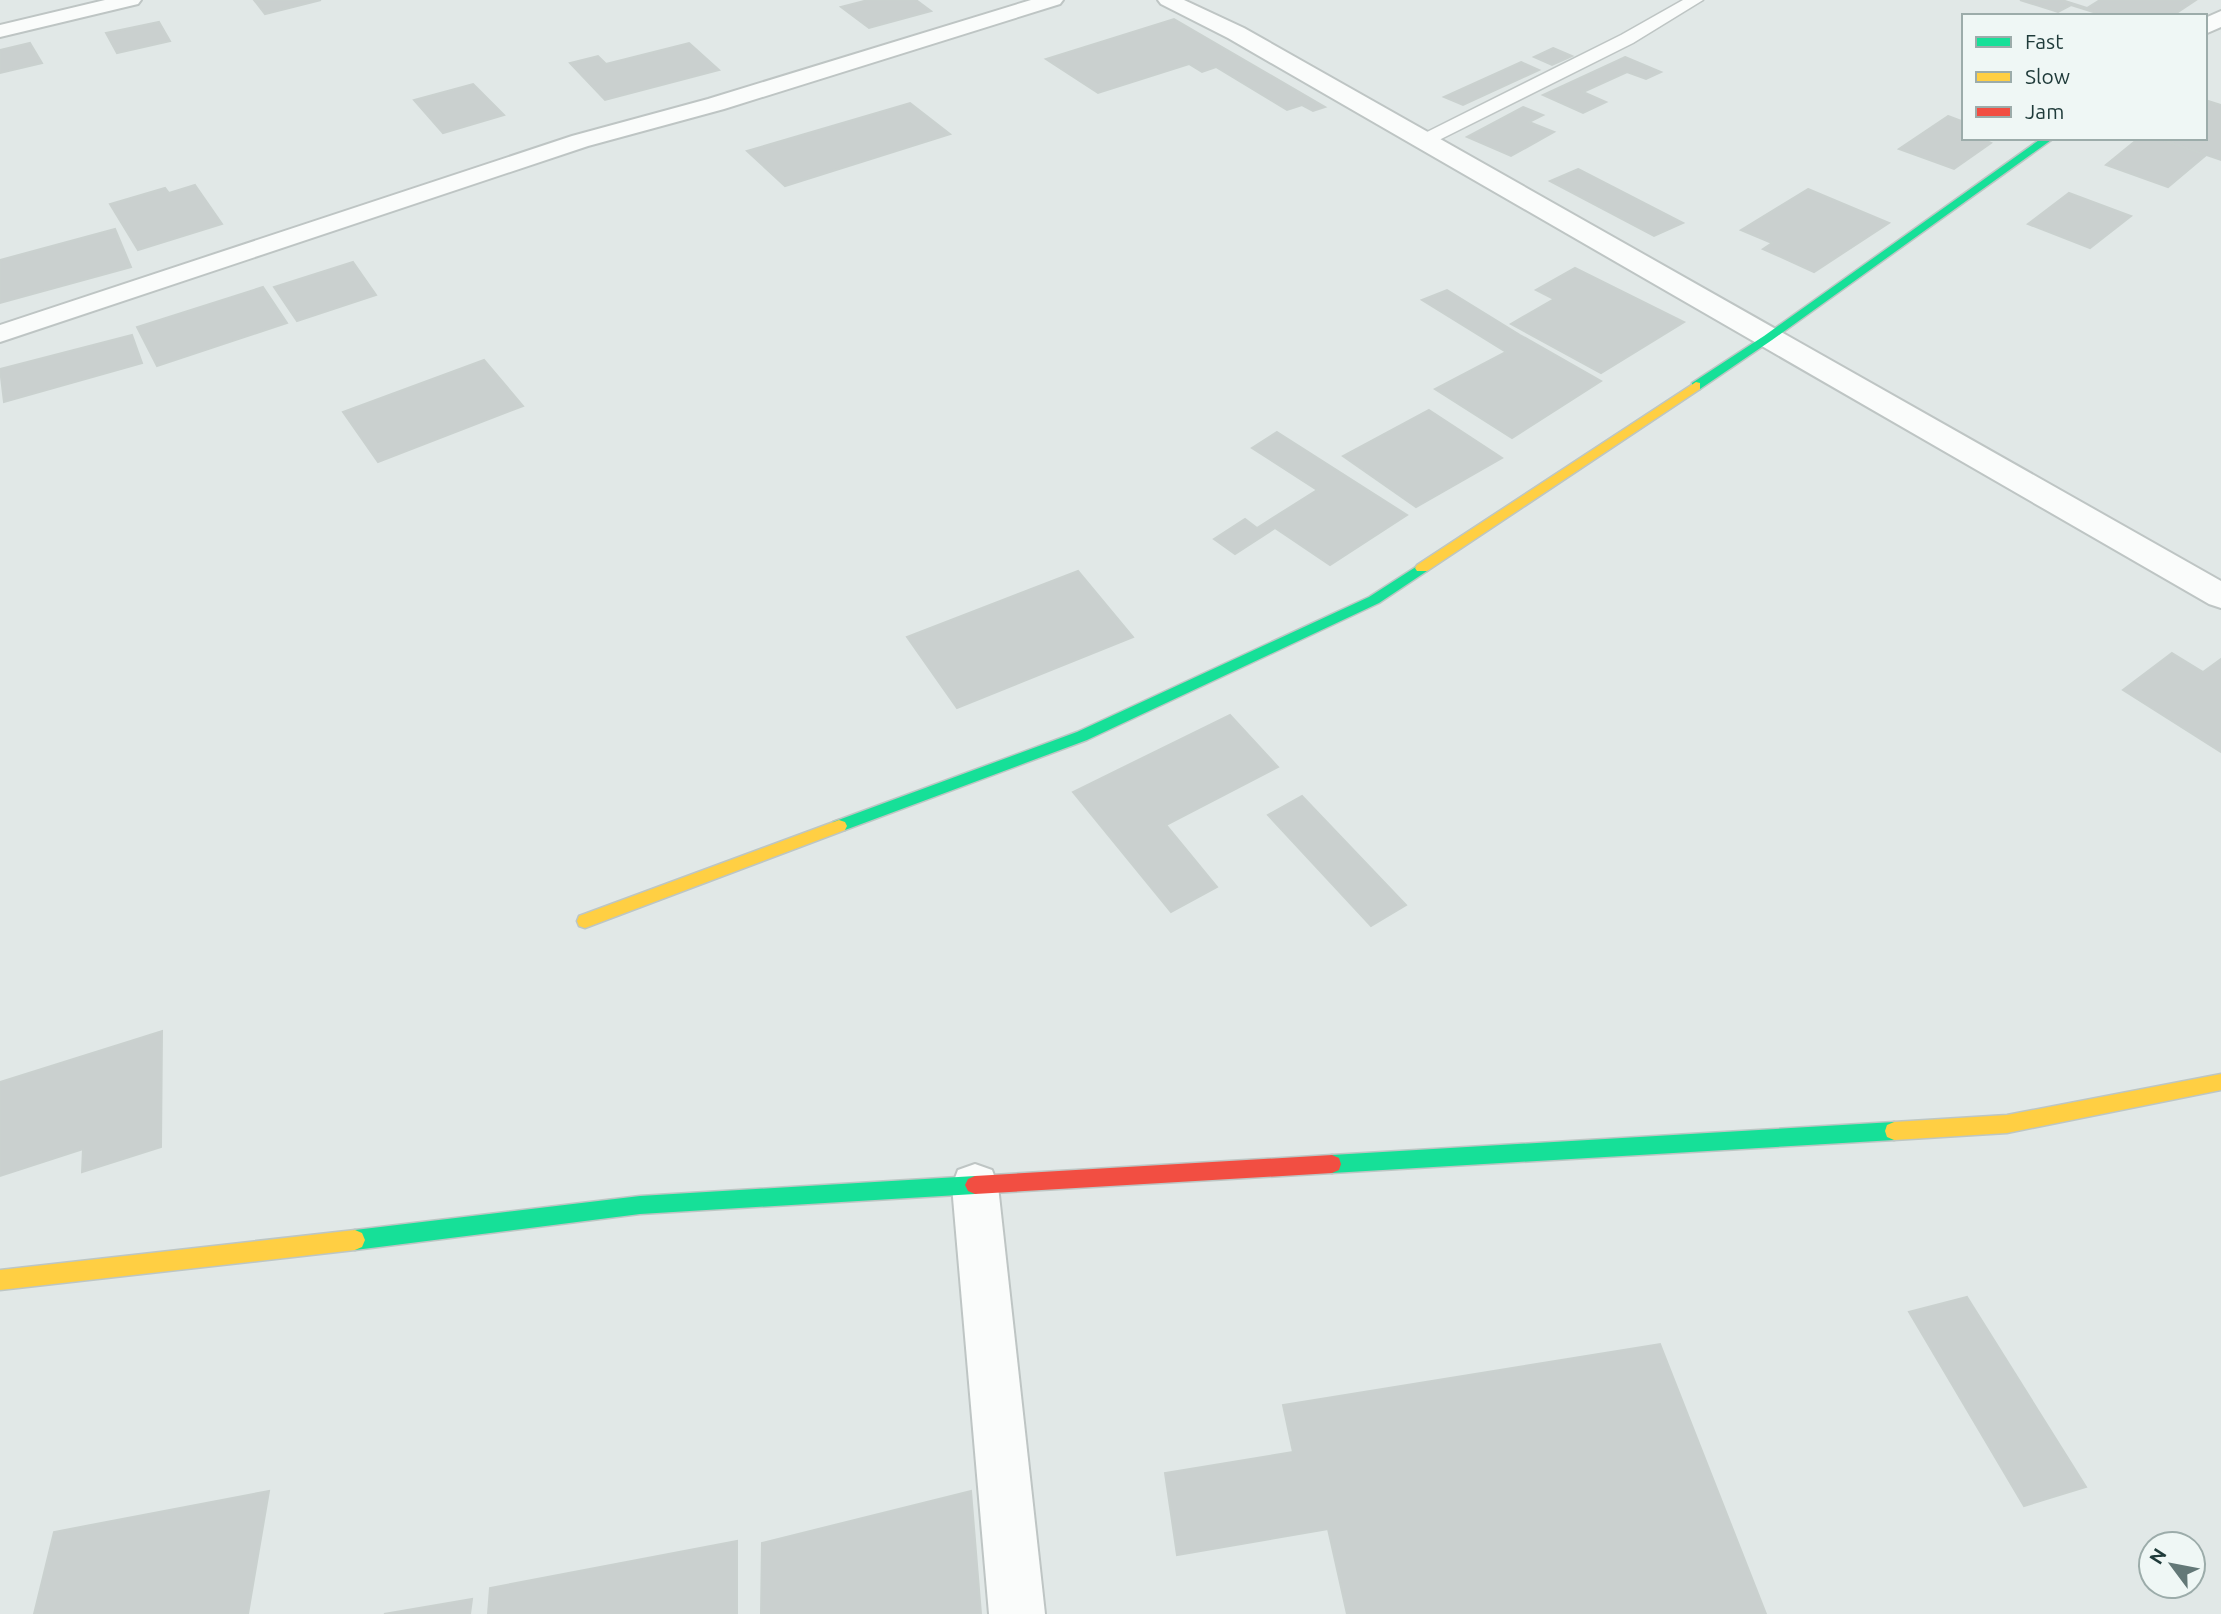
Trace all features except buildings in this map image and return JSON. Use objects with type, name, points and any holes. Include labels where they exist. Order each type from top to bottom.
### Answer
[{"type":"street","points":[[0,31],[131,0]]},
{"type":"street","points":[[0,334],[580,141],[716,104],[1005,6],[1053,0]]},
{"type":"street","points":[[1168,0],[1236,33],[2221,596]]},
{"type":"street","points":[[585,921],[1082,736],[1374,600],[1768,338],[2046,140]]},
{"type":"street","points":[[0,1280],[233,1255],[640,1205],[2007,1124],[2221,1083]]},
{"type":"street","points":[[975,1185],[1017,1614]]},
{"type":"lane","points":[[1425,140],[1627,38],[1695,0]]},
{"type":"traffic: fast","points":[[1696,386],[1768,338],[2046,140]]},
{"type":"traffic: fast","points":[[839,826],[1082,736],[1374,600],[1422,568]]},
{"type":"traffic: fast","points":[[1332,1164],[1894,1131]]},
{"type":"traffic: fast","points":[[355,1240],[640,1205],[975,1185]]},
{"type":"traffic: slow","points":[[1422,568],[1696,386]]},
{"type":"traffic: slow","points":[[585,921],[839,826]]},
{"type":"traffic: slow","points":[[1894,1131],[2007,1124],[2221,1082]]},
{"type":"traffic: slow","points":[[0,1280],[355,1240]]},
{"type":"traffic: jam","points":[[975,1185],[1332,1164]]}]
